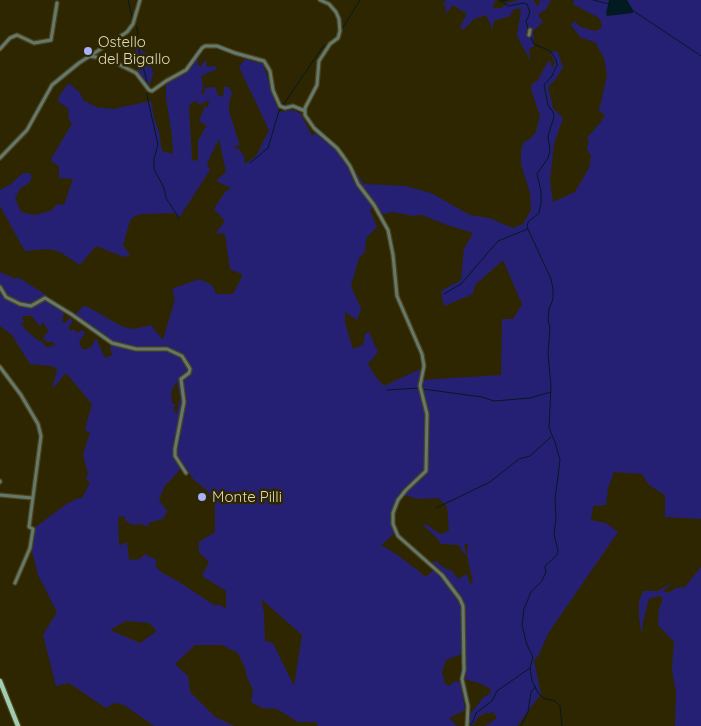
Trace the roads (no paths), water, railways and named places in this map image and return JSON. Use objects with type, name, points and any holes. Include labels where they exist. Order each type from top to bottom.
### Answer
[{"type":"main road","points":[[0,681],[18,726]]},
{"type":"street","points":[[0,158],[26,130],[52,85],[89,56],[127,32],[133,24],[140,0]]},
{"type":"street","points":[[320,0],[329,4],[336,12],[340,31],[338,38],[330,44],[319,61],[317,85],[305,111],[314,128],[337,148],[350,166],[358,184],[374,205],[388,230],[397,296],[422,354],[424,366],[420,386],[427,414],[426,471],[398,500],[393,513],[394,524],[398,536],[442,575],[464,606],[464,670],[462,679],[468,706],[467,726]]},
{"type":"street","points":[[0,49],[14,36],[21,36],[34,43],[51,40],[56,3]]},
{"type":"street","points":[[529,35],[530,30]]},
{"type":"street","points":[[89,56],[108,59],[131,70],[152,91],[186,70],[202,48],[205,46],[217,46],[235,54],[264,61],[270,71],[274,94],[280,106],[293,106],[305,111]]},
{"type":"street","points":[[0,287],[6,297],[20,304],[31,306],[44,298],[71,314],[112,343],[136,349],[167,349],[182,356],[190,370],[181,379],[184,402],[174,449],[175,456],[186,473]]},
{"type":"street","points":[[0,367],[21,395],[38,424],[41,436],[28,527],[33,529],[30,548],[15,583]]},
{"type":"street","points":[[0,495],[32,498]]},
{"type":"water","points":[[609,0],[627,0],[633,13],[607,16]]},
{"type":"waterway","points":[[128,0],[133,21]]},
{"type":"waterway","points":[[342,29],[360,0]]},
{"type":"waterway","points":[[499,0],[509,6],[527,4],[530,12],[526,22],[529,32]]},
{"type":"waterway","points":[[501,1],[508,0]]},
{"type":"waterway","points":[[593,0],[609,4]]},
{"type":"waterway","points":[[632,10],[701,56]]},
{"type":"waterway","points":[[135,24],[137,27],[139,51],[148,86]]},
{"type":"waterway","points":[[530,35],[534,44],[550,51],[556,59],[557,65],[552,76],[544,85],[548,105],[554,117],[548,136],[550,151],[548,158],[537,174],[541,191],[539,213],[528,222],[527,227],[551,279],[553,289],[553,299],[549,309],[548,320],[550,328],[548,354],[551,386],[549,428],[560,460],[555,499],[556,518],[554,535],[558,550],[557,555],[545,566],[546,572],[542,581],[531,592],[524,609],[522,625],[527,645],[533,657],[530,668],[532,681],[543,698],[555,701],[560,706],[562,726]]},
{"type":"waterway","points":[[250,163],[268,148],[279,111],[322,48],[337,37]]},
{"type":"waterway","points":[[148,90],[147,96],[158,144],[154,159],[154,169],[164,188],[166,198],[179,218]]},
{"type":"waterway","points":[[444,294],[461,284],[498,241],[528,229]]},
{"type":"waterway","points":[[387,390],[419,388]]},
{"type":"waterway","points":[[423,389],[482,397],[494,401],[530,398],[551,392]]},
{"type":"waterway","points":[[436,508],[490,482],[519,459],[530,456],[551,437]]},
{"type":"waterway","points":[[469,726],[473,722],[476,713],[492,701],[497,691],[530,668]]},
{"type":"waterway","points":[[521,726],[528,712],[531,692],[535,687]]},
{"type":"place","name":"Ostello del Bigallo","points":[[88,51]]},
{"type":"place","name":"Monte Pilli","points":[[202,497]]}]
